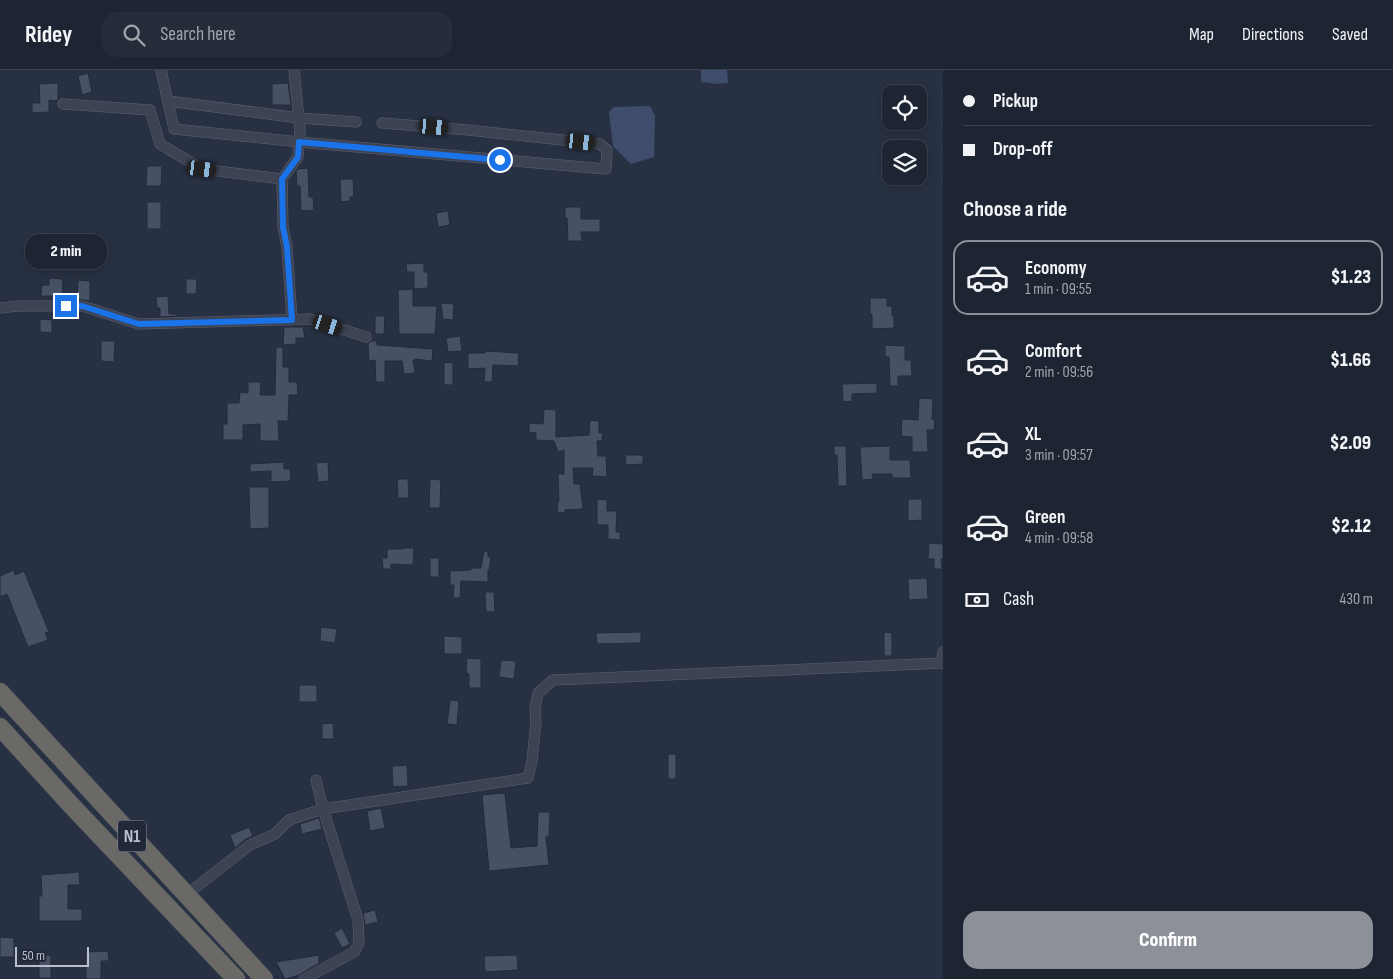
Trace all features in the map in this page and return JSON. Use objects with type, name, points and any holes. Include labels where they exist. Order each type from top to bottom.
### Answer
[{"type":"highway","points":[[0,718],[8,712],[9,704],[4,696]]},
{"type":"highway","name":"N1","points":[[4,696],[264,979]]},
{"type":"highway","points":[[5,732],[8,732],[12,722],[20,719],[29,724]]},
{"type":"highway","name":"N1","points":[[5,732],[71,805],[236,979]]},
{"type":"street","points":[[161,70],[174,129],[606,169],[606,150],[600,144],[382,123]]},
{"type":"street","points":[[292,320],[287,247],[283,227],[282,179],[298,157],[300,130],[294,70]]},
{"type":"street","points":[[168,101],[299,118],[356,122]]},
{"type":"street","points":[[62,104],[150,110],[160,144],[202,169],[282,179]]},
{"type":"street","points":[[0,308],[18,306],[82,306],[139,324],[310,319],[366,337]]},
{"type":"street","points":[[186,894],[250,845],[274,834],[289,820],[323,809],[528,778],[532,760],[536,722],[535,708],[538,693],[553,680],[943,664],[943,652]]},
{"type":"street","points":[[304,979],[354,952],[359,943],[358,920],[323,809],[316,780]]},
{"type":"water","points":[[701,70],[727,70],[728,83],[701,82]]},
{"type":"water","points":[[650,106],[655,116],[654,157],[631,164],[613,146],[609,112],[614,107]]},
{"type":"building","points":[[88,73],[92,92],[82,95],[78,76]]},
{"type":"building","points":[[58,83],[58,99],[57,101],[49,100],[49,112],[32,113],[32,103],[40,103],[39,84]]},
{"type":"building","points":[[288,83],[291,105],[272,105],[272,84]]},
{"type":"building","points":[[147,166],[162,166],[161,186],[146,186]]},
{"type":"building","points":[[308,168],[309,197],[313,197],[314,210],[301,211],[300,186],[297,186],[296,171]]},
{"type":"building","points":[[340,179],[353,179],[354,197],[350,197],[350,201],[341,202]]},
{"type":"building","points":[[147,202],[161,202],[161,229],[147,229]]},
{"type":"building","points":[[565,207],[581,207],[581,219],[600,219],[600,232],[581,232],[582,241],[568,241]]},
{"type":"building","points":[[448,211],[450,225],[438,227],[436,213]]},
{"type":"building","points":[[82,233],[94,234],[94,251],[92,251],[91,266],[81,265],[83,250],[81,250]]},
{"type":"building","points":[[424,263],[424,272],[428,272],[428,288],[414,289],[414,272],[407,272],[406,264]]},
{"type":"building","points":[[49,278],[63,279],[62,296],[41,296],[42,285],[49,285]]},
{"type":"building","points":[[186,279],[197,279],[196,294],[186,294]]},
{"type":"building","points":[[78,280],[90,281],[90,301],[77,299]]},
{"type":"building","points":[[413,289],[413,306],[437,306],[435,334],[399,334],[398,290]]},
{"type":"building","points":[[168,296],[169,314],[177,314],[177,316],[160,317],[160,308],[157,308],[156,297]]},
{"type":"building","points":[[870,298],[887,298],[887,306],[892,306],[894,328],[872,329]]},
{"type":"building","points":[[441,303],[454,304],[453,320],[443,319]]},
{"type":"building","points":[[375,316],[385,316],[384,334],[375,334]]},
{"type":"building","points":[[40,319],[52,320],[52,333],[40,332]]},
{"type":"building","points":[[284,327],[303,327],[305,338],[296,338],[296,344],[283,345]]},
{"type":"building","points":[[460,336],[462,351],[448,352],[446,338]]},
{"type":"building","points":[[101,341],[115,341],[114,362],[101,361]]},
{"type":"building","points":[[371,341],[377,341],[377,345],[433,349],[432,361],[415,359],[413,360],[415,373],[404,374],[402,361],[385,361],[385,382],[376,382],[375,360],[369,361],[368,344]]},
{"type":"building","points":[[885,345],[905,346],[905,360],[911,360],[912,376],[898,376],[898,386],[890,386],[889,357],[885,357]]},
{"type":"building","points":[[276,347],[283,347],[283,367],[289,367],[289,382],[297,382],[298,395],[289,395],[288,421],[278,421],[279,441],[260,441],[260,424],[243,425],[243,440],[223,440],[223,424],[227,424],[227,403],[239,403],[240,392],[248,393],[248,382],[261,382],[260,395],[275,395]]},
{"type":"building","points":[[485,351],[519,353],[518,366],[493,365],[492,382],[484,382],[485,368],[468,369],[468,353],[485,353]]},
{"type":"building","points":[[453,362],[453,385],[444,385],[444,363]]},
{"type":"building","points":[[877,383],[877,393],[852,394],[852,401],[843,402],[842,384]]},
{"type":"building","points":[[919,398],[933,399],[932,419],[935,420],[934,430],[927,430],[928,452],[912,452],[912,437],[901,436],[902,419],[918,420]]},
{"type":"building","points":[[544,409],[556,410],[556,437],[589,435],[590,420],[599,421],[599,433],[603,433],[602,441],[597,441],[598,456],[606,456],[607,477],[592,476],[593,468],[573,468],[574,484],[580,484],[583,509],[565,510],[565,513],[557,512],[559,501],[558,474],[564,474],[564,450],[558,452],[554,441],[536,440],[536,433],[529,432],[529,423],[543,424]]},
{"type":"building","points":[[834,446],[846,446],[847,486],[838,486],[837,455],[834,455]]},
{"type":"building","points":[[890,446],[890,460],[910,460],[911,478],[892,478],[892,474],[872,474],[873,479],[862,480],[860,447]]},
{"type":"building","points":[[625,455],[643,455],[643,464],[626,465]]},
{"type":"building","points":[[284,462],[284,469],[290,469],[291,481],[271,482],[271,471],[250,472],[250,464]]},
{"type":"building","points":[[328,462],[329,481],[318,482],[316,463]]},
{"type":"building","points":[[397,479],[408,479],[409,498],[398,498]]},
{"type":"building","points":[[430,479],[441,480],[440,508],[429,508]]},
{"type":"building","points":[[249,487],[269,487],[269,528],[250,529]]},
{"type":"building","points":[[597,499],[607,500],[607,511],[617,511],[616,532],[620,532],[620,540],[608,539],[608,525],[597,525]]},
{"type":"building","points":[[908,499],[922,499],[922,520],[908,521]]},
{"type":"building","points":[[929,543],[943,544],[942,569],[934,569],[934,559],[928,559]]},
{"type":"building","points":[[414,548],[413,565],[391,564],[391,569],[383,569],[382,558],[387,558],[387,549]]},
{"type":"building","points":[[484,551],[488,551],[488,557],[491,557],[488,582],[461,581],[460,598],[453,598],[454,585],[450,585],[450,571],[481,568]]},
{"type":"building","points":[[430,558],[439,558],[439,577],[430,577]]},
{"type":"building","points":[[14,570],[15,575],[24,571],[49,632],[45,633],[48,640],[28,647],[7,594],[0,597],[0,576]]},
{"type":"building","points":[[927,578],[928,599],[909,600],[908,579]]},
{"type":"building","points":[[485,592],[494,592],[495,612],[486,612]]},
{"type":"building","points":[[321,627],[337,629],[335,643],[320,641]]},
{"type":"building","points":[[641,632],[641,643],[597,644],[596,633]]},
{"type":"building","points":[[884,632],[892,633],[892,656],[884,656]]},
{"type":"building","points":[[444,636],[462,637],[462,654],[444,654]]},
{"type":"building","points":[[467,658],[481,659],[481,688],[469,688],[469,674],[466,673]]},
{"type":"building","points":[[501,660],[516,661],[514,679],[499,677]]},
{"type":"building","points":[[299,685],[317,685],[317,702],[299,702]]},
{"type":"building","points":[[450,700],[459,701],[457,725],[447,724]]},
{"type":"building","points":[[333,723],[334,739],[322,739],[322,724]]},
{"type":"building","points":[[668,754],[676,754],[676,779],[668,779]]},
{"type":"building","points":[[407,765],[408,786],[393,787],[392,766]]},
{"type":"building","points":[[505,793],[511,848],[537,846],[538,812],[550,812],[549,837],[546,837],[549,865],[489,871],[482,795]]},
{"type":"building","points":[[381,808],[385,828],[370,831],[367,811]]},
{"type":"building","points":[[319,818],[322,829],[302,834],[300,824]]},
{"type":"building","points":[[249,827],[253,836],[235,848],[230,835]]},
{"type":"building","points":[[79,872],[80,885],[68,885],[68,909],[82,909],[82,921],[39,921],[39,896],[42,896],[41,875]]},
{"type":"building","points":[[375,910],[378,922],[365,925],[363,913]]},
{"type":"building","points":[[342,928],[350,944],[342,948],[334,933]]},
{"type":"building","points":[[0,937],[14,938],[14,957],[0,957]]},
{"type":"building","points":[[108,951],[109,961],[101,961],[101,979],[86,979],[86,952]]},
{"type":"building","points":[[39,955],[51,955],[51,978],[39,978]]},
{"type":"building","points":[[319,955],[319,963],[299,975],[286,979],[276,962]]},
{"type":"building","points":[[517,955],[518,970],[485,972],[484,956]]},
{"type":"route","points":[[66,306],[82,306],[139,324],[292,320],[287,247],[283,227],[282,179],[298,157],[299,142],[500,160]]}]
